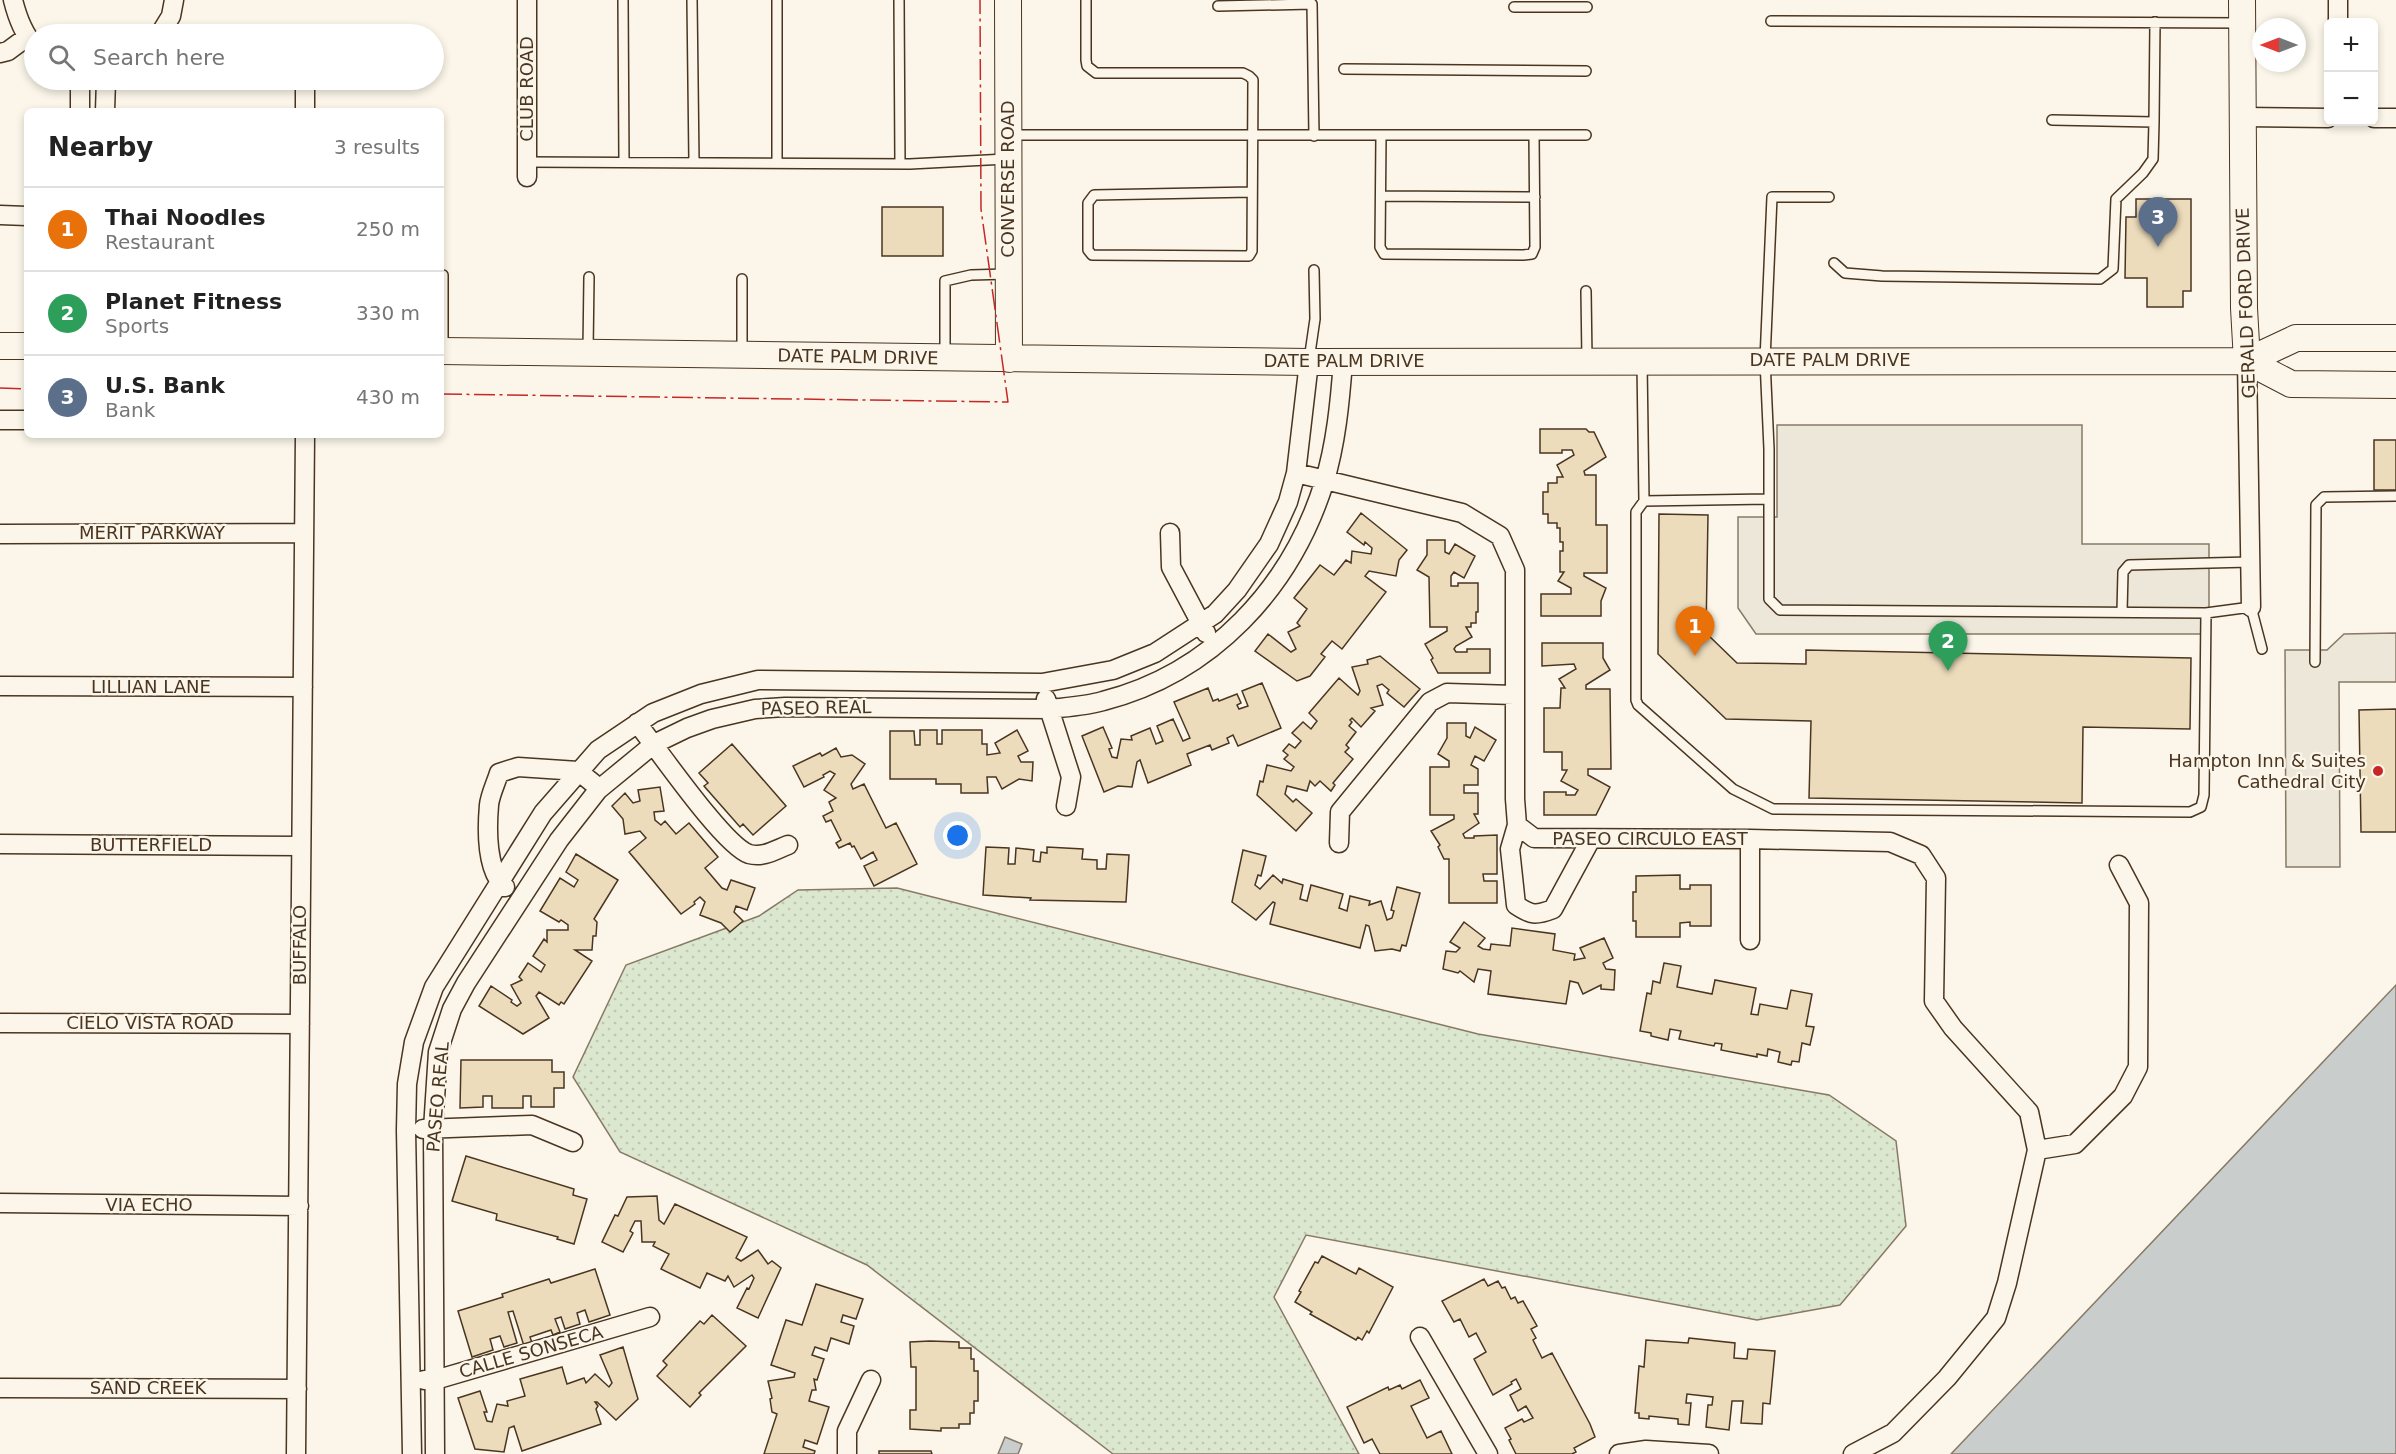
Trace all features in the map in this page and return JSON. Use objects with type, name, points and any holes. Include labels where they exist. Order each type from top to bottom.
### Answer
[{"type":"main road","name":"CONVERSE ROAD","points":[[1008,0],[1009,359]]},
{"type":"main road","name":"GERALD FORD DRIVE","points":[[2242,12],[2244,308],[2247,361]]},
{"type":"main road","name":"DATE PALM DRIVE","points":[[444,351],[1309,362],[2247,361],[2296,338],[2396,338]]},
{"type":"main road","points":[[0,346],[24,346]]},
{"type":"main road","name":"DATE PALM DRIVE","points":[[2247,361],[2291,384],[2396,385]]},
{"type":"street","points":[[13,0],[16,14],[24,28]]},
{"type":"street","points":[[166,24],[171,16],[174,0]]},
{"type":"street","name":"CLUB ROAD","points":[[526,0],[527,169]]},
{"type":"street","points":[[2338,0],[2338,18]]},
{"type":"street","points":[[0,52],[24,44]]},
{"type":"street","points":[[80,90],[80,108]]},
{"type":"street","points":[[105,108],[106,90]]},
{"type":"street","points":[[305,90],[305,108]]},
{"type":"street","points":[[2242,117],[2324,118]]},
{"type":"street","points":[[2378,118],[2396,118]]},
{"type":"street","points":[[0,215],[24,216]]},
{"type":"street","name":"PASEO REAL","points":[[435,1454],[433,1129],[438,1052],[446,1027],[466,983],[559,840],[599,788],[654,744],[687,728],[735,713],[785,706],[1049,708],[1103,701],[1130,692],[1190,664],[1216,647],[1256,605],[1300,543],[1324,481],[1340,406],[1343,361]]},
{"type":"street","name":"GERALD FORD DRIVE","points":[[2247,361],[2251,607]]},
{"type":"street","name":"PASEO REAL","points":[[412,1454],[406,1130],[407,1084],[414,1042],[423,1014],[446,967],[543,813],[598,750],[653,713],[702,694],[758,680],[1042,683],[1086,676],[1136,662],[1155,653],[1215,614],[1257,564],[1278,526],[1296,473],[1309,362]]},
{"type":"street","points":[[0,420],[24,420]]},
{"type":"street","name":"BUFFALO","points":[[296,1454],[304,438]]},
{"type":"street","points":[[1296,473],[1462,513],[1500,536],[1515,570],[1514,695],[1517,825],[1510,849],[1516,904],[1529,914],[1541,914],[1553,909],[1591,839]]},
{"type":"street","name":"MERIT PARKWAY","points":[[0,534],[304,533]]},
{"type":"street","points":[[1170,533],[1171,567],[1200,624],[1216,647]]},
{"type":"street","points":[[840,680],[840,707]]},
{"type":"street","points":[[1042,683],[1071,777],[1066,806]]},
{"type":"street","name":"LILLIAN LANE","points":[[0,686],[303,687]]},
{"type":"street","points":[[1339,843],[1340,812],[1430,702],[1447,693],[1514,695]]},
{"type":"street","points":[[637,723],[723,834],[747,853],[762,856],[788,845]]},
{"type":"street","points":[[520,900],[500,882],[490,855],[489,803],[499,773],[518,768],[578,771],[599,788]]},
{"type":"street","name":"PASEO CIRCULO EAST","points":[[1517,825],[1534,838],[1890,842],[1921,855],[1936,878],[1934,1000],[1953,1028],[2029,1113],[2037,1150]]},
{"type":"street","points":[[1750,839],[1750,940]]},
{"type":"street","name":"BUTTERFIELD","points":[[0,844],[301,846]]},
{"type":"street","points":[[1853,1454],[1893,1433],[1947,1378],[1996,1318],[2007,1283],[2037,1150],[2075,1144],[2123,1096],[2138,1067],[2139,903],[2119,865]]},
{"type":"street","name":"CIELO VISTA ROAD","points":[[0,1023],[300,1024]]},
{"type":"street","points":[[406,1130],[532,1125],[573,1142]]},
{"type":"street","name":"VIA ECHO","points":[[0,1203],[298,1206]]},
{"type":"street","name":"CALLE SONSECA","points":[[410,1380],[435,1380],[650,1317]]},
{"type":"street","points":[[1420,1337],[1488,1454]]},
{"type":"street","points":[[847,1454],[846,1431],[871,1380]]},
{"type":"street","name":"SAND CREEK","points":[[0,1388],[297,1389]]},
{"type":"street","points":[[1619,1454],[1646,1450],[1709,1454]]},
{"type":"lane","points":[[623,0],[624,162]]},
{"type":"lane","points":[[692,0],[694,162]]},
{"type":"lane","points":[[777,0],[777,163]]},
{"type":"lane","points":[[899,0],[900,164]]},
{"type":"lane","points":[[1086,0],[1086,60],[1091,70],[1101,74],[1243,74],[1252,80],[1253,135],[1252,251],[1249,256],[1092,255],[1088,250],[1088,202],[1094,195],[1252,192]]},
{"type":"lane","points":[[1218,6],[1312,2],[1314,136]]},
{"type":"lane","points":[[1514,7],[1587,7]]},
{"type":"lane","points":[[1771,21],[2155,22],[2242,12]]},
{"type":"lane","points":[[1834,263],[1845,273],[1882,276],[2100,279],[2114,269],[2116,199],[2143,174],[2153,159],[2155,22]]},
{"type":"lane","points":[[1344,69],[1586,71]]},
{"type":"lane","points":[[2052,120],[2154,123]]},
{"type":"lane","points":[[527,169],[624,162],[900,164],[1008,147],[1253,135],[1586,135]]},
{"type":"lane","points":[[1381,136],[1380,247],[1384,254],[1391,255],[1532,254],[1535,247],[1534,136]]},
{"type":"lane","points":[[1381,196],[1535,197]]},
{"type":"lane","points":[[1829,197],[1772,197],[1765,360],[1770,449],[1769,599],[1780,610],[2206,613],[2251,607],[2262,649]]},
{"type":"lane","points":[[1309,362],[1315,319],[1314,270]]},
{"type":"lane","points":[[945,358],[945,281],[971,275],[1009,274]]},
{"type":"lane","points":[[588,353],[589,277]]},
{"type":"lane","points":[[742,279],[742,355]]},
{"type":"lane","points":[[1586,291],[1587,360]]},
{"type":"lane","points":[[1642,360],[1644,501],[1636,512],[1636,700],[1638,705],[1733,789],[1773,809],[2190,812],[2201,807],[2204,795],[2206,613]]},
{"type":"lane","points":[[2315,662],[2316,505],[2324,496],[2396,496]]},
{"type":"lane","points":[[1644,501],[1768,499]]},
{"type":"lane","points":[[2122,612],[2123,572],[2129,565],[2250,562]]},
{"type":"green space","points":[[897,888],[1478,1034],[1829,1095],[1896,1141],[1906,1226],[1840,1305],[1757,1320],[1306,1235],[1274,1297],[1359,1454],[1113,1454],[867,1265],[620,1152],[573,1077],[626,965],[759,916],[798,890]]},
{"type":"shaded area","points":[[1777,425],[2082,425],[2082,544],[2209,544],[2209,634],[1756,634],[1738,608],[1738,517],[1777,517]]},
{"type":"shaded area","points":[[2396,633],[2396,682],[2339,682],[2340,867],[2286,867],[2285,650],[2327,650],[2344,634]]},
{"type":"shaded area","points":[[2396,985],[2396,1454],[1951,1454]]},
{"type":"shaded area","points":[[1005,1437],[1022,1444],[1018,1454],[998,1454]]},
{"type":"building","points":[[2136,199],[2191,199],[2191,291],[2183,291],[2183,307],[2147,307],[2147,278],[2125,278],[2126,217],[2136,217]]},
{"type":"building","points":[[882,207],[943,207],[943,256],[882,256]]},
{"type":"building","points":[[1540,429],[1586,429],[1594,432],[1606,457],[1584,471],[1585,475],[1596,475],[1596,525],[1607,525],[1607,573],[1584,573],[1584,576],[1606,588],[1601,601],[1601,616],[1541,616],[1541,594],[1571,594],[1571,588],[1558,581],[1564,572],[1560,572],[1560,551],[1563,551],[1563,542],[1560,542],[1560,528],[1557,528],[1557,523],[1548,523],[1548,514],[1543,514],[1543,492],[1548,492],[1548,483],[1557,483],[1557,477],[1563,477],[1557,465],[1574,455],[1572,450],[1562,450],[1562,453],[1540,453]]},
{"type":"building","points":[[2374,440],[2396,440],[2396,490],[2374,490]]},
{"type":"building","points":[[1361,513],[1407,550],[1399,560],[1396,576],[1369,571],[1365,576],[1386,592],[1342,649],[1332,641],[1321,654],[1325,657],[1310,676],[1297,681],[1255,651],[1268,634],[1291,652],[1296,649],[1288,632],[1300,626],[1297,623],[1307,609],[1294,598],[1320,565],[1334,575],[1346,560],[1351,563],[1352,551],[1371,554],[1372,548],[1347,532]]},
{"type":"building","points":[[1659,514],[1708,515],[1706,633],[1737,663],[1806,664],[1806,650],[2191,658],[2190,729],[2083,727],[2082,803],[1809,798],[1811,721],[1726,719],[1658,654]]},
{"type":"building","points":[[1427,540],[1445,540],[1445,552],[1449,554],[1455,544],[1475,556],[1464,578],[1454,572],[1451,576],[1451,586],[1458,586],[1458,583],[1478,583],[1476,623],[1471,623],[1471,627],[1466,627],[1472,637],[1454,649],[1456,652],[1467,652],[1467,649],[1490,649],[1490,673],[1438,673],[1431,660],[1433,658],[1425,644],[1447,631],[1447,627],[1430,627],[1429,577],[1417,570],[1427,555]]},
{"type":"building","points":[[1542,643],[1603,643],[1603,658],[1610,670],[1586,685],[1586,689],[1610,689],[1611,769],[1588,769],[1588,775],[1610,787],[1596,815],[1544,815],[1544,792],[1566,792],[1566,795],[1575,795],[1578,790],[1561,781],[1567,770],[1562,770],[1562,752],[1544,752],[1544,708],[1560,708],[1561,688],[1565,688],[1559,679],[1576,669],[1574,664],[1542,666]]},
{"type":"building","points":[[1380,656],[1420,689],[1404,707],[1387,693],[1389,690],[1382,684],[1377,686],[1383,705],[1371,708],[1375,711],[1361,727],[1352,718],[1350,720],[1352,722],[1349,726],[1356,732],[1346,745],[1349,748],[1345,752],[1353,759],[1333,783],[1335,785],[1331,791],[1320,781],[1315,786],[1310,781],[1307,791],[1287,786],[1285,794],[1293,802],[1296,799],[1312,813],[1296,831],[1257,795],[1267,765],[1291,771],[1294,767],[1284,759],[1288,755],[1283,751],[1289,744],[1295,748],[1301,741],[1292,733],[1303,722],[1311,729],[1317,721],[1309,713],[1339,678],[1358,695],[1360,691],[1352,667],[1368,664],[1367,660]]},
{"type":"building","points":[[1262,683],[1281,728],[1238,746],[1233,735],[1227,738],[1229,743],[1212,750],[1210,745],[1187,754],[1191,765],[1148,783],[1140,760],[1137,762],[1132,787],[1118,786],[1104,792],[1082,736],[1103,727],[1112,748],[1109,749],[1112,757],[1117,758],[1121,739],[1132,740],[1131,736],[1150,728],[1156,744],[1163,741],[1157,726],[1173,719],[1183,741],[1190,738],[1174,702],[1208,688],[1213,701],[1237,694],[1241,703],[1237,705],[1239,709],[1248,706],[1242,691]]},
{"type":"building","name":"Hampton Inn & Suites Cathedral City","points":[[2396,709],[2396,832],[2361,832],[2359,710]]},
{"type":"building","points":[[1447,723],[1466,723],[1466,736],[1470,738],[1475,727],[1496,740],[1484,761],[1475,756],[1471,765],[1478,769],[1478,785],[1464,785],[1464,793],[1478,793],[1478,814],[1474,814],[1479,823],[1463,834],[1465,838],[1497,835],[1497,874],[1483,874],[1484,881],[1497,881],[1497,903],[1449,903],[1449,859],[1444,859],[1438,847],[1440,845],[1431,831],[1454,819],[1454,815],[1430,815],[1430,767],[1449,767],[1449,761],[1438,754],[1447,738]]},
{"type":"building","points":[[920,730],[937,730],[937,744],[942,744],[942,730],[982,730],[982,744],[987,744],[987,755],[1000,753],[995,743],[1017,730],[1028,751],[1018,756],[1021,762],[1033,762],[1032,781],[1019,779],[1002,789],[996,777],[987,777],[988,793],[961,793],[961,784],[936,784],[936,779],[890,779],[890,731],[914,731],[915,745],[920,745]]},
{"type":"building","points":[[732,744],[786,806],[753,835],[743,824],[740,827],[704,786],[708,783],[699,773]]},
{"type":"building","points":[[836,748],[841,757],[852,755],[865,764],[851,784],[853,789],[864,784],[886,828],[896,823],[917,864],[874,886],[864,866],[877,860],[873,852],[861,859],[850,843],[839,848],[836,843],[841,840],[831,820],[826,822],[823,816],[833,811],[829,802],[836,798],[824,790],[835,774],[830,771],[823,775],[824,777],[804,787],[793,766],[820,753],[822,756]]},
{"type":"building","points":[[660,787],[664,811],[654,812],[655,820],[661,825],[665,821],[676,834],[689,823],[718,857],[705,868],[722,888],[727,890],[731,880],[755,888],[747,910],[736,906],[734,912],[743,921],[730,932],[721,923],[700,915],[705,902],[700,897],[694,902],[695,904],[681,914],[629,852],[646,838],[640,831],[625,834],[623,819],[612,806],[625,793],[633,803],[640,801],[638,790]]},
{"type":"building","points":[[986,847],[1009,848],[1008,864],[1015,864],[1016,848],[1034,850],[1033,861],[1040,862],[1041,852],[1047,853],[1047,847],[1083,849],[1082,859],[1097,860],[1097,869],[1106,869],[1107,854],[1129,855],[1126,902],[1030,900],[1031,898],[983,895]]},
{"type":"building","points":[[1243,850],[1266,856],[1261,876],[1258,875],[1255,885],[1260,889],[1273,875],[1282,883],[1283,879],[1303,885],[1300,899],[1307,901],[1311,885],[1343,894],[1339,908],[1347,911],[1350,896],[1370,901],[1369,905],[1381,901],[1387,920],[1392,918],[1394,911],[1391,910],[1397,887],[1420,893],[1406,946],[1402,945],[1400,951],[1392,949],[1375,951],[1369,926],[1366,925],[1360,948],[1270,924],[1275,903],[1273,902],[1256,920],[1232,902]]},
{"type":"building","points":[[576,854],[618,880],[594,919],[597,922],[592,950],[575,950],[592,961],[564,1004],[561,1002],[559,1005],[539,992],[536,996],[549,1018],[523,1034],[479,1006],[491,986],[517,1006],[521,1003],[511,985],[522,980],[519,977],[528,963],[541,972],[545,965],[533,956],[544,939],[547,942],[547,930],[568,930],[568,925],[561,920],[559,922],[540,911],[560,878],[574,887],[578,880],[566,872]]},
{"type":"building","points":[[1680,875],[1680,889],[1690,889],[1690,885],[1711,885],[1711,926],[1690,926],[1690,922],[1680,923],[1680,937],[1636,937],[1636,921],[1633,921],[1633,892],[1636,892],[1636,876]]},
{"type":"building","points":[[1464,922],[1485,938],[1478,946],[1483,949],[1490,950],[1491,944],[1510,946],[1512,928],[1555,934],[1553,950],[1575,954],[1574,960],[1585,958],[1580,948],[1604,938],[1613,958],[1603,963],[1606,969],[1615,970],[1614,990],[1601,989],[1601,985],[1583,994],[1578,983],[1570,981],[1566,1004],[1488,994],[1491,971],[1478,969],[1474,982],[1460,971],[1458,973],[1443,969],[1446,951],[1456,952],[1460,948],[1450,942]]},
{"type":"building","points":[[1664,963],[1681,966],[1677,987],[1712,994],[1715,980],[1756,988],[1751,1014],[1758,1015],[1760,1004],[1787,1009],[1791,990],[1812,994],[1806,1026],[1814,1027],[1810,1045],[1802,1043],[1799,1062],[1792,1061],[1791,1065],[1778,1062],[1780,1052],[1768,1049],[1767,1056],[1757,1054],[1757,1057],[1721,1050],[1722,1044],[1715,1043],[1714,1046],[1679,1039],[1681,1031],[1670,1029],[1668,1040],[1640,1031],[1647,993],[1651,994],[1653,981],[1660,983]]},
{"type":"building","points":[[461,1060],[552,1060],[552,1072],[564,1072],[564,1088],[554,1088],[554,1107],[531,1107],[531,1096],[523,1096],[523,1108],[492,1108],[492,1096],[483,1096],[483,1107],[460,1108]]},
{"type":"building","points":[[466,1156],[574,1189],[573,1195],[587,1199],[574,1244],[557,1239],[558,1237],[496,1220],[497,1214],[452,1201]]},
{"type":"building","points":[[657,1196],[659,1220],[664,1224],[675,1204],[747,1237],[736,1258],[741,1261],[758,1250],[768,1264],[772,1261],[781,1268],[758,1318],[737,1308],[754,1278],[752,1275],[734,1287],[728,1276],[725,1281],[707,1273],[700,1288],[661,1269],[669,1254],[653,1246],[655,1242],[642,1242],[641,1221],[635,1221],[630,1231],[633,1233],[623,1252],[602,1242],[627,1197]]},
{"type":"building","points":[[1322,1256],[1356,1274],[1359,1268],[1393,1287],[1369,1333],[1367,1331],[1362,1340],[1358,1337],[1356,1340],[1310,1314],[1312,1312],[1295,1302],[1315,1262],[1318,1263]]},
{"type":"building","points":[[595,1269],[610,1315],[589,1322],[585,1310],[577,1313],[580,1324],[565,1329],[561,1317],[555,1319],[560,1332],[553,1335],[551,1330],[530,1337],[532,1343],[524,1346],[513,1311],[508,1312],[517,1343],[504,1347],[500,1336],[490,1339],[493,1350],[472,1357],[458,1311],[549,1279],[551,1283]]},
{"type":"building","points":[[1484,1279],[1488,1286],[1498,1281],[1502,1288],[1505,1287],[1511,1299],[1515,1297],[1518,1303],[1523,1301],[1537,1326],[1531,1329],[1536,1338],[1533,1340],[1542,1358],[1552,1353],[1590,1424],[1595,1437],[1574,1448],[1576,1452],[1572,1454],[1516,1454],[1505,1428],[1522,1419],[1524,1422],[1533,1418],[1526,1406],[1518,1411],[1510,1395],[1521,1389],[1516,1379],[1511,1382],[1512,1384],[1493,1395],[1474,1359],[1486,1352],[1476,1333],[1469,1337],[1460,1319],[1454,1322],[1442,1301]]},
{"type":"building","points":[[816,1284],[863,1299],[856,1319],[843,1315],[841,1322],[854,1326],[849,1344],[831,1338],[827,1351],[815,1347],[812,1355],[824,1359],[817,1380],[814,1379],[816,1390],[812,1390],[809,1401],[829,1407],[817,1444],[805,1440],[803,1447],[815,1451],[814,1454],[764,1454],[777,1414],[772,1412],[768,1381],[794,1377],[795,1373],[771,1365],[786,1320],[802,1325]]},
{"type":"building","points":[[712,1315],[746,1346],[699,1393],[701,1395],[690,1407],[657,1376],[667,1365],[663,1361],[700,1321],[704,1324]]},
{"type":"building","points":[[1689,1338],[1735,1343],[1734,1358],[1747,1359],[1748,1349],[1775,1351],[1770,1404],[1763,1403],[1762,1424],[1741,1423],[1743,1401],[1732,1401],[1729,1430],[1706,1427],[1708,1405],[1712,1405],[1713,1397],[1687,1394],[1686,1403],[1691,1403],[1689,1425],[1678,1424],[1678,1419],[1649,1416],[1649,1419],[1639,1418],[1639,1413],[1635,1413],[1639,1366],[1644,1367],[1646,1340],[1688,1343]]},
{"type":"building","points":[[910,1342],[959,1342],[959,1348],[971,1348],[974,1371],[978,1371],[978,1401],[974,1401],[974,1413],[970,1413],[970,1424],[959,1424],[959,1428],[941,1428],[941,1431],[910,1429],[910,1410],[916,1410],[916,1367],[911,1367]]},
{"type":"building","points":[[623,1347],[638,1399],[616,1420],[595,1402],[598,1406],[596,1409],[601,1424],[522,1451],[514,1426],[509,1428],[504,1452],[475,1449],[458,1398],[480,1391],[487,1412],[484,1412],[487,1421],[492,1422],[497,1404],[508,1406],[507,1401],[525,1396],[520,1379],[562,1367],[567,1384],[584,1378],[586,1383],[595,1374],[609,1387],[612,1383],[600,1355]]},
{"type":"building","points":[[1420,1380],[1429,1398],[1411,1406],[1427,1438],[1441,1431],[1452,1454],[1380,1454],[1372,1439],[1364,1443],[1347,1407],[1388,1387],[1389,1390],[1400,1385],[1402,1389]]},
{"type":"building","points":[[879,1451],[931,1451],[932,1454],[879,1454]]},
{"type":"power","points":[[444,394],[1008,402],[981,209],[980,0]]},
{"type":"power","points":[[0,388],[24,389]]},
{"type":"place","name":"U.S. Bank","points":[[2158,247]]},
{"type":"place","name":"Thai Noodles","points":[[1695,656]]},
{"type":"place","name":"Planet Fitness","points":[[1948,671]]},
{"type":"place","name":"Hampton Inn & Suites Cathedral City","points":[[2378,771]]}]
